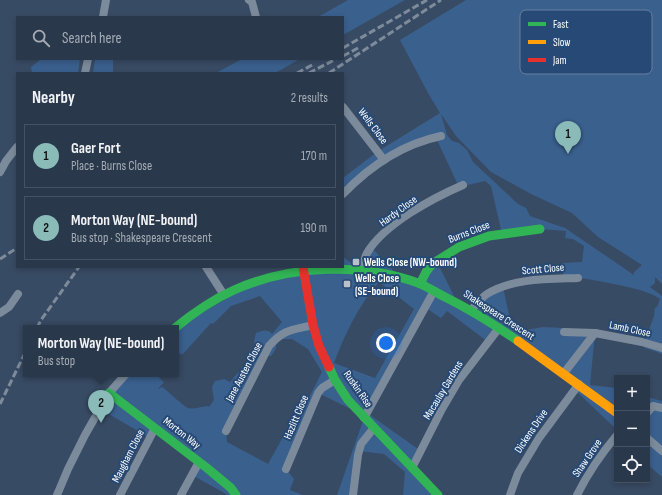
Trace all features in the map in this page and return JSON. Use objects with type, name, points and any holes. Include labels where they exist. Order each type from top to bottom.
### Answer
[{"type":"street","points":[[103,16],[106,0]]},
{"type":"street","points":[[249,0],[252,2],[256,16]]},
{"type":"street","points":[[85,72],[88,60]]},
{"type":"street","name":"Wells Close","points":[[344,108],[384,160]]},
{"type":"street","name":"Wells Close","points":[[344,193],[384,160],[407,147],[441,136]]},
{"type":"street","points":[[0,172],[16,148]]},
{"type":"street","name":"Hardy Close","points":[[363,271],[364,261],[368,252],[389,229],[441,195],[463,185]]},
{"type":"street","name":"Burns Close","points":[[420,284],[427,270],[436,260],[456,249],[496,234],[540,229]]},
{"type":"street","points":[[207,268],[224,295]]},
{"type":"street","name":"Shakespeare Crescent","points":[[179,325],[201,308],[224,295],[273,277],[303,269],[363,271],[394,277],[420,284],[471,310],[564,373],[614,412]]},
{"type":"street","name":"Ruskin Rise","points":[[303,269],[314,325],[320,346],[335,380],[348,400],[373,429],[438,495]]},
{"type":"street","name":"Scott Close","points":[[471,310],[486,294],[526,280],[578,278]]},
{"type":"street","points":[[364,418],[434,291]]},
{"type":"street","points":[[0,313],[9,307],[18,294]]},
{"type":"street","name":"Jane Austen Close","points":[[226,431],[269,346],[279,335],[289,330],[314,325]]},
{"type":"street","name":"Macaulay Gardens","points":[[412,468],[442,409],[459,380],[499,328]]},
{"type":"street","points":[[564,332],[595,333]]},
{"type":"street","name":"Lamb Close","points":[[564,373],[595,333],[642,342],[662,348]]},
{"type":"street","points":[[57,495],[81,442],[109,393],[123,377]]},
{"type":"street","name":"Hazlitt Close","points":[[286,469],[318,393],[322,388],[335,380]]},
{"type":"street","name":"Dickens Drive","points":[[510,495],[518,473],[539,438],[579,384]]},
{"type":"street","name":"Morton Way","points":[[109,393],[199,462],[231,488],[236,495]]},
{"type":"street","points":[[650,404],[662,408]]},
{"type":"street","name":"Maugham Close","points":[[120,495],[155,428]]},
{"type":"street","points":[[353,495],[361,444],[373,429]]},
{"type":"street","name":"Shaw Grove","points":[[576,495],[588,473],[614,439]]},
{"type":"street","points":[[650,441],[662,451]]},
{"type":"street","points":[[181,495],[199,462]]},
{"type":"shaded area","points":[[348,0],[405,0],[344,34],[344,16],[320,16]]},
{"type":"shaded area","points":[[466,0],[662,0],[662,284],[655,277],[655,283],[650,287],[662,296],[662,354],[643,347],[654,316],[655,308],[657,307],[660,299],[645,292],[621,286],[577,278],[563,278],[563,263],[582,262],[584,246],[573,239],[565,238],[566,231],[540,229],[502,234],[491,186],[485,181],[459,187],[436,138],[407,147],[344,193],[344,177],[377,152],[440,113],[400,40]],"holes":[[[441,114],[456,136],[491,172],[531,194],[572,213],[598,237],[642,265],[634,272],[634,275],[565,228],[530,216],[526,208],[518,204],[473,162],[467,150],[459,143],[452,141],[447,135]]]},
{"type":"shaded area","points":[[40,60],[80,60],[78,72],[32,72],[31,67]]},
{"type":"shaded area","points":[[95,60],[113,60],[113,72],[93,72]]},
{"type":"shaded area","points":[[240,60],[298,60],[277,72],[218,72]]},
{"type":"shaded area","points":[[372,248],[401,279],[420,284],[436,260],[457,302],[471,310],[503,287],[511,324],[520,331],[543,327],[564,328],[564,332],[595,333],[590,385],[614,388],[614,427],[575,390],[579,384],[500,328],[488,342],[447,311],[441,318],[426,308],[367,413],[421,451],[412,468],[438,495],[403,495],[405,472],[384,454],[359,451],[353,495],[337,495],[364,418],[359,413],[318,393],[286,469],[294,479],[290,490],[303,495],[228,495],[192,475],[199,462],[155,428],[150,438],[100,409],[124,377],[160,377],[159,378],[164,382],[158,389],[162,387],[183,405],[193,409],[209,407],[214,400],[212,387],[215,381],[224,379],[230,382],[256,352],[254,341],[256,333],[266,331],[272,334],[282,322],[260,296],[231,306],[213,324],[211,323],[182,355],[180,353],[179,354],[179,326],[251,284],[344,268],[344,258],[362,271]],"holes":[[[379,282],[414,309],[375,378],[334,363],[358,311],[371,291]],[[276,339],[292,339],[308,349],[322,372],[288,439],[283,437],[268,464],[227,442],[226,431],[264,356],[271,356],[275,350]]]},
{"type":"shaded area","points":[[650,398],[662,401],[662,477],[650,467]]},
{"type":"railway","points":[[344,47],[427,0]]},
{"type":"railway","points":[[331,72],[441,0]]},
{"type":"railway","points":[[344,55],[360,47]]},
{"type":"railway","points":[[311,72],[334,60]]},
{"type":"railway","points":[[299,72],[314,64]]},
{"type":"railway","points":[[0,259],[16,249]]},
{"type":"railway","points":[[38,325],[78,268]]},
{"type":"railway","points":[[0,404],[23,357]]},
{"type":"traffic: fast","points":[[420,284],[432,264],[459,247],[489,236],[540,229]]},
{"type":"traffic: fast","points":[[179,325],[210,302],[234,290],[256,282],[279,275],[302,271],[327,269],[351,270],[375,272],[399,277],[421,284],[492,323],[518,341]]},
{"type":"traffic: fast","points":[[329,367],[335,380],[348,400],[438,495]]},
{"type":"traffic: fast","points":[[109,393],[207,468],[231,488],[236,495]]},
{"type":"traffic: slow","points":[[518,341],[614,411]]},
{"type":"traffic: jam","points":[[303,268],[313,325],[319,346],[329,367]]},
{"type":"place","name":"Gaer Fort","points":[[568,154]]},
{"type":"place","name":"Wells Close (NW-bound)","points":[[356,262]]},
{"type":"place","name":"Wells Close (SE-bound)","points":[[347,284]]},
{"type":"place","name":"Morton Way (NE-bound)","points":[[101,423]]}]
